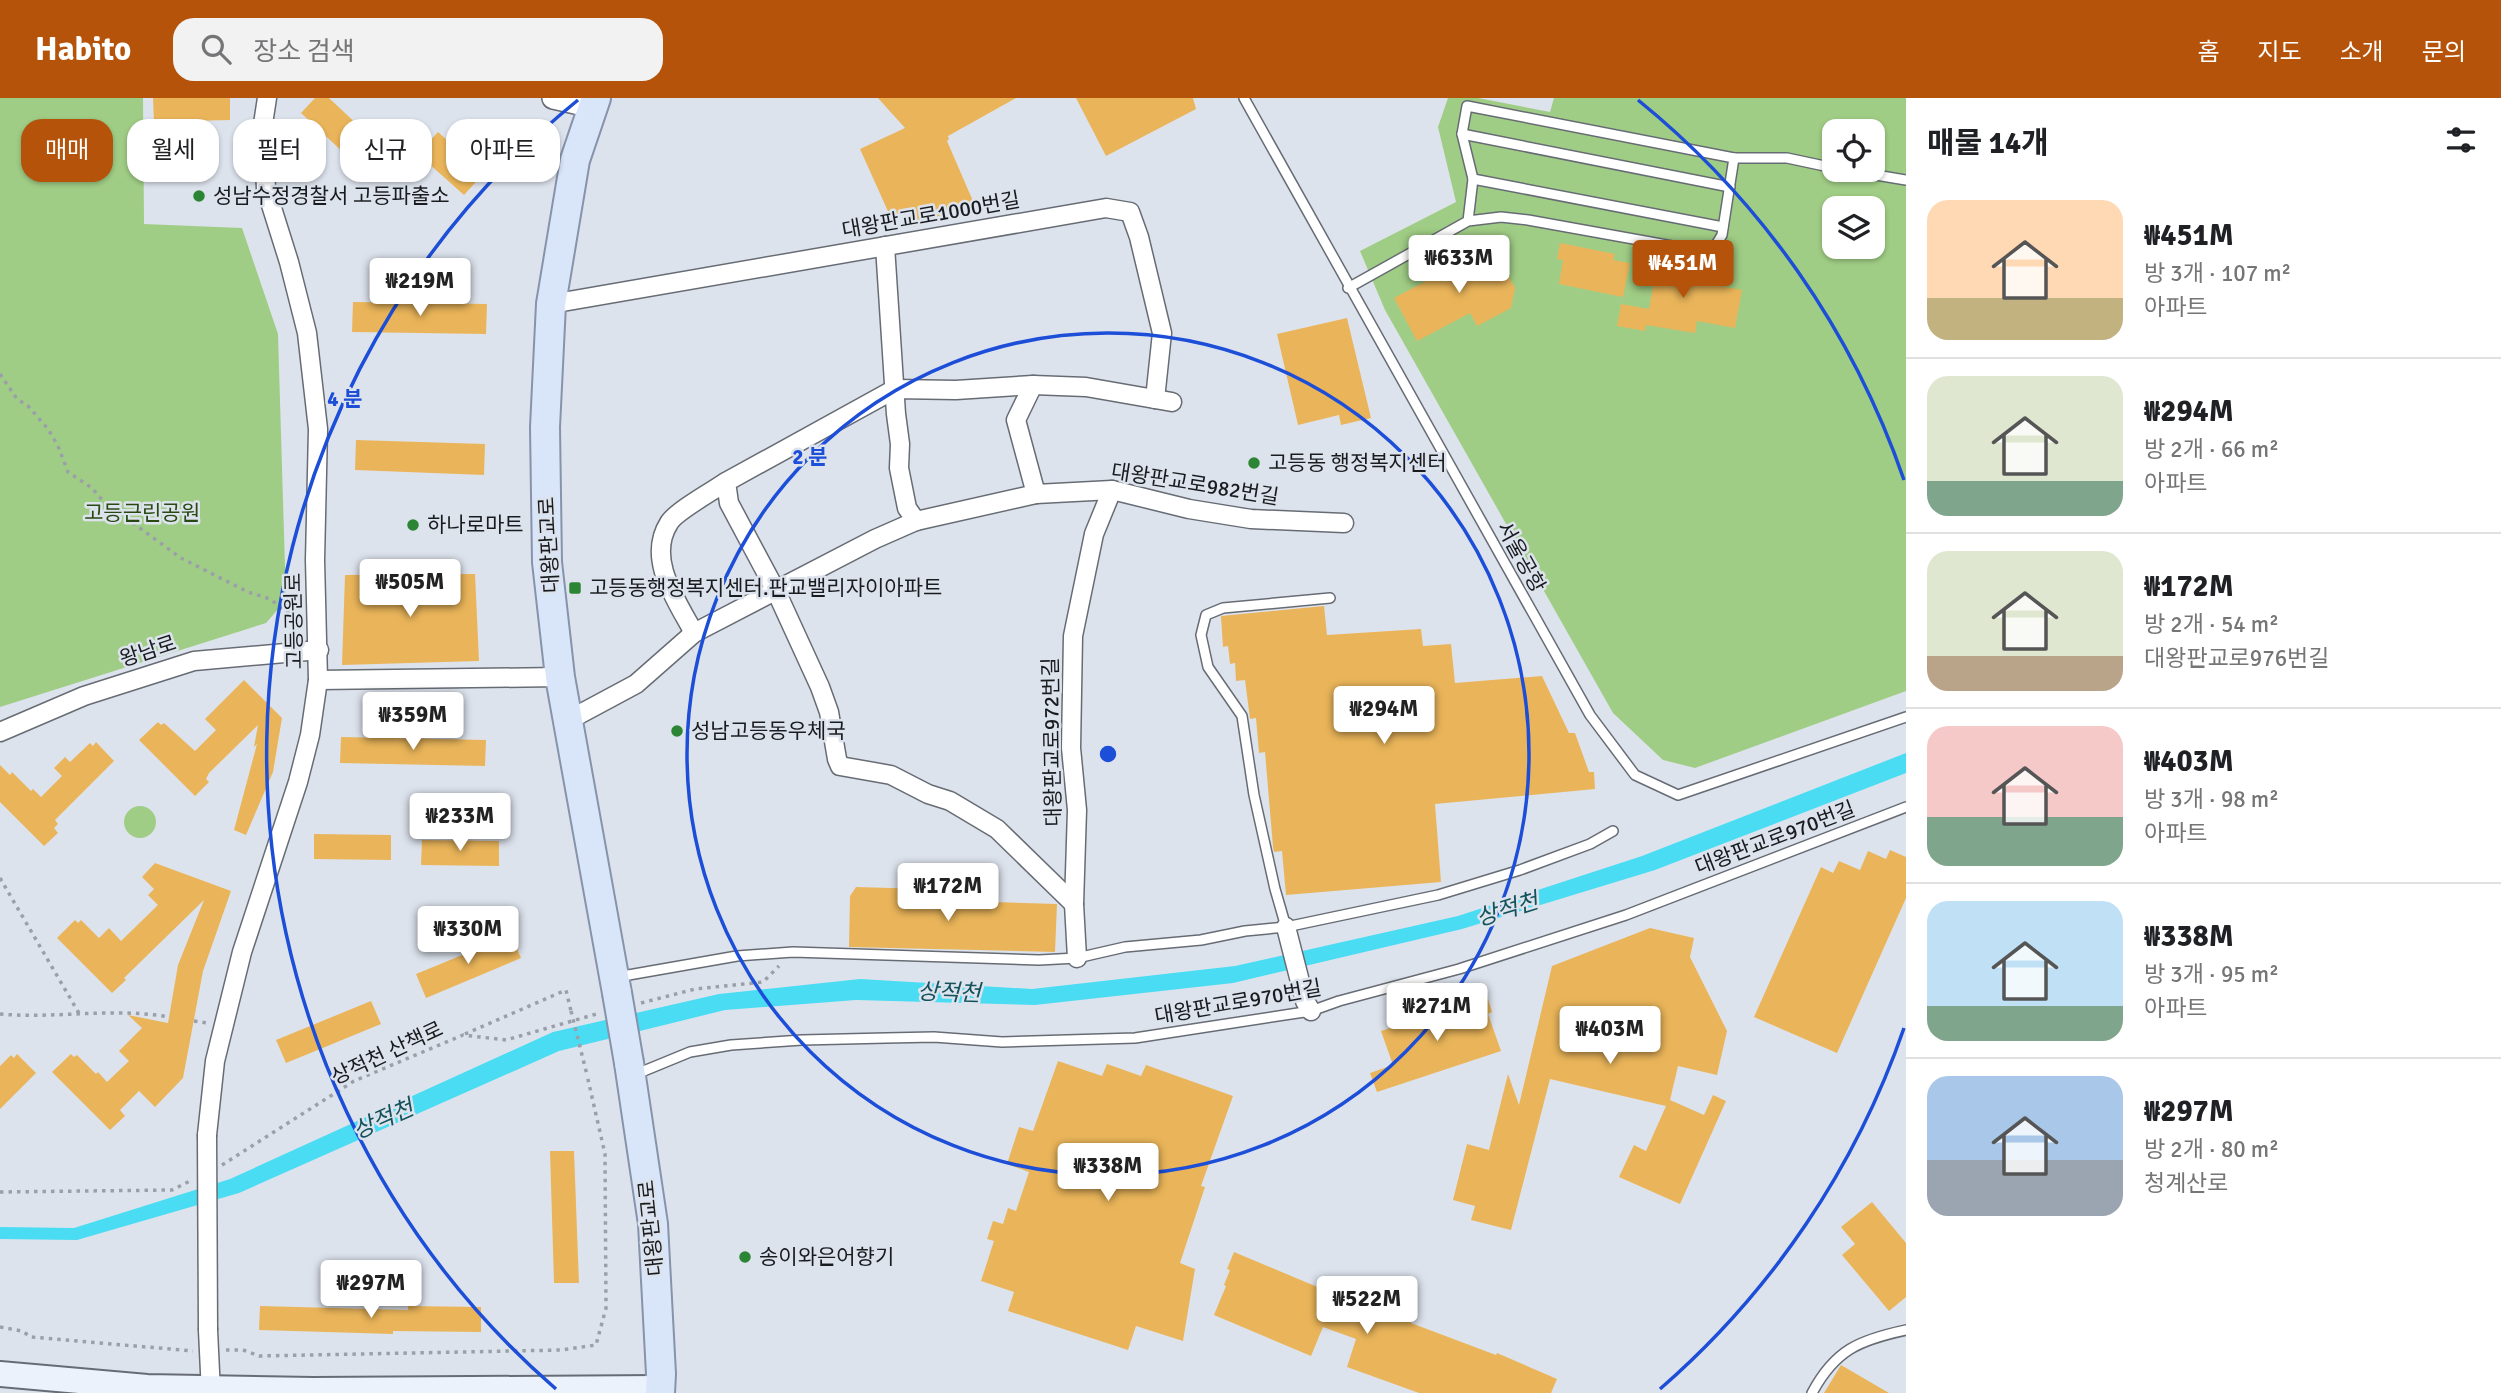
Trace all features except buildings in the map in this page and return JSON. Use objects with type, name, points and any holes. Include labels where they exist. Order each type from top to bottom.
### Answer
[{"type":"main road","name":"대왕판교로","points":[[595,103],[575,160],[551,304],[545,427],[547,548],[560,677],[631,1069],[653,1224],[662,1374],[660,1391]]},
{"type":"main road","points":[[0,1374],[211,1391],[660,1391]]},
{"type":"street","name":"고등공원로","points":[[209,1350],[207,1135],[215,1062],[242,953],[298,782],[310,734],[318,680],[318,429],[307,333],[289,262],[266,189],[263,124],[267,98]]},
{"type":"street","points":[[553,98],[595,103]]},
{"type":"street","name":"대왕판교로1000번길","points":[[551,304],[1106,208],[1130,212],[1139,237],[1162,332],[1163,401],[1086,387],[1033,386]]},
{"type":"street","points":[[885,246],[899,468],[906,508],[916,521]]},
{"type":"street","points":[[694,633],[669,587],[660,552],[669,522],[726,482],[895,389],[956,390],[1033,386],[1016,420],[1036,494]]},
{"type":"street","points":[[726,482],[729,503],[776,590],[820,687],[829,712],[840,765],[891,775],[928,794],[950,801],[997,829],[1074,904]]},
{"type":"street","name":"대왕판교로982번길","points":[[567,721],[636,684],[694,633],[875,539],[916,521],[1036,494],[1112,490],[1189,509],[1251,519],[1344,523]]},
{"type":"street","name":"대왕판교로972번길","points":[[1077,958],[1074,904],[1077,810],[1072,748],[1073,636],[1094,534],[1112,490]]},
{"type":"street","name":"왕남로","points":[[0,732],[84,696],[194,661],[319,650]]},
{"type":"street","points":[[318,680],[560,677]]},
{"type":"street","points":[[1288,931],[1308,1006]]},
{"type":"street","points":[[209,1350],[211,1391]]},
{"type":"lane","name":"서울공항","points":[[1244,98],[1590,715],[1635,775],[1678,795],[1906,717]]},
{"type":"lane","points":[[1468,221],[1473,179],[1462,134],[1467,106],[1734,158],[1787,158],[1822,165]]},
{"type":"lane","points":[[1462,134],[1730,187]]},
{"type":"lane","points":[[1349,288],[1468,221],[1501,217],[1711,253],[1722,235],[1734,158]]},
{"type":"lane","points":[[1885,176],[1906,180]]},
{"type":"lane","points":[[1473,179],[1723,227]]},
{"type":"lane","points":[[1288,931],[1275,889],[1254,795],[1242,716],[1208,667],[1201,635],[1206,615],[1223,608],[1330,598]]},
{"type":"lane","name":"대왕판교로970번길","points":[[631,1069],[690,1052],[731,1045],[934,1037],[1002,1042],[1135,1038],[1339,1001],[1459,970],[1626,915],[1906,807]]},
{"type":"lane","points":[[617,997],[737,956],[793,952],[1039,960],[1077,958],[1125,947],[1201,940],[1245,932],[1288,931],[1438,895],[1520,870],[1590,844],[1613,831]]},
{"type":"lane","points":[[1812,1393],[1824,1370],[1842,1353],[1876,1336],[1906,1330]]},
{"type":"path","points":[[0,374],[16,399],[28,406],[48,429],[68,472],[92,488],[104,502],[128,521],[181,558],[248,592],[270,599],[291,615],[318,622]]},
{"type":"path","points":[[0,878],[80,1015]]},
{"type":"path","name":"상적천 산책로","points":[[222,1165],[354,1081],[463,1035],[506,1040],[617,997],[762,982],[793,952]]},
{"type":"path","points":[[0,1327],[22,1331],[31,1337],[186,1351],[243,1350],[259,1356],[562,1350],[596,1345],[606,1308],[605,1154],[566,990],[463,1035]]},
{"type":"path","points":[[0,1014],[80,1015],[144,1012],[169,1017]]},
{"type":"path","points":[[0,1192],[172,1190],[197,1178]]},
{"type":"green space","name":"고등근린공원","points":[[0,98],[143,98],[143,119],[127,119],[127,182],[144,182],[144,224],[242,228],[278,334],[286,600],[266,623],[0,707]]},
{"type":"green space","points":[[1448,98],[1478,98],[1550,112],[1554,98],[1906,98],[1906,691],[1695,768],[1663,760],[1613,713],[1385,310],[1360,251],[1456,202],[1438,127]]},
{"type":"green space","points":[[140,806],[151,811],[156,822],[151,833],[140,838],[129,833],[124,822],[129,811]]},
{"type":"water","name":"상적천","points":[[1906,753],[1906,773],[1655,870],[1462,929],[1233,983],[1035,1005],[856,1000],[725,1010],[559,1051],[239,1193],[77,1240],[0,1239],[0,1227],[74,1228],[230,1179],[553,1032],[719,994],[860,979],[1032,989],[1235,966],[1458,916],[1642,856]]},
{"type":"place","name":"성남수정경찰서 고등파출소","points":[[199,196]]},
{"type":"place","name":"고등동 행정복지센터","points":[[1254,463]]},
{"type":"place","name":"하나로마트","points":[[413,525]]},
{"type":"place","name":"고등동행정복지센터.판교밸리자이아파트","points":[[575,588]]},
{"type":"place","name":"성남고등동우체국","points":[[677,731]]},
{"type":"place","name":"송이와은어향기","points":[[745,1257]]}]
